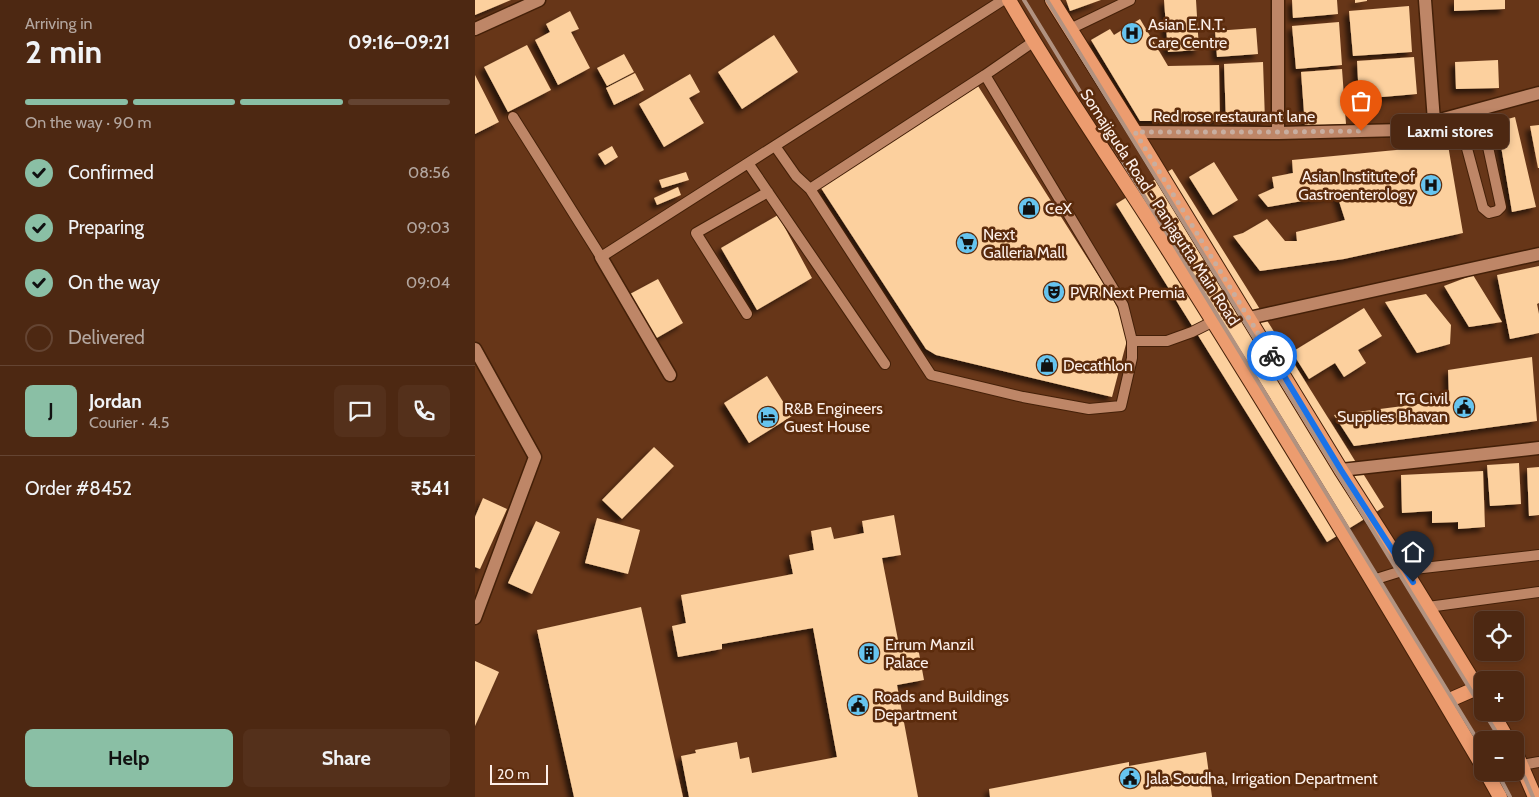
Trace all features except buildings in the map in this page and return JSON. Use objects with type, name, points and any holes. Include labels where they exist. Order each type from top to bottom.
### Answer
[{"type":"highway","name":"Somajiguda Road - Panjagutta Main Road","points":[[1009,0],[1033,42],[1166,247],[1373,580],[1474,751]]},
{"type":"highway","name":"Somajiguda Road - Panjagutta Main Road","points":[[1051,0],[1135,132],[1341,470],[1474,683]]},
{"type":"highway","points":[[1445,702],[1474,695]]},
{"type":"highway","points":[[1524,770],[1535,797]]},
{"type":"highway","points":[[1491,781],[1500,797]]},
{"type":"street","points":[[475,29],[539,0]]},
{"type":"street","points":[[1278,0],[1278,132]]},
{"type":"street","points":[[1425,0],[1433,121]]},
{"type":"street","name":"Red rose restaurant lane","points":[[1135,132],[1403,130],[1539,93]]},
{"type":"street","points":[[1249,318],[1539,254]]},
{"type":"street","points":[[601,257],[670,375]]},
{"type":"street","points":[[475,349],[535,457],[475,618]]},
{"type":"street","points":[[1341,470],[1539,448]]},
{"type":"lane","points":[[513,117],[601,257],[1003,0]]},
{"type":"lane","points":[[1070,29],[1130,0]]},
{"type":"lane","points":[[810,189],[1033,42]]},
{"type":"lane","points":[[775,146],[796,176],[810,189],[931,375],[1023,397],[1089,409],[1121,406],[1132,358],[1132,341],[1123,305],[985,75]]},
{"type":"lane","points":[[1458,115],[1483,208],[1489,213],[1497,211],[1501,207],[1480,110]]},
{"type":"lane","points":[[748,163],[885,364]]},
{"type":"lane","points":[[747,314],[696,233],[767,192]]},
{"type":"lane","points":[[1132,341],[1167,341],[1212,322]]},
{"type":"lane","points":[[1373,580],[1405,570],[1539,555]]},
{"type":"lane","points":[[1428,607],[1539,592]]},
{"type":"lane","points":[[1524,765],[1539,762]]},
{"type":"railway","points":[[1024,0],[1474,734]]},
{"type":"railway","points":[[1047,0],[1474,695]]},
{"type":"railway","points":[[1489,721],[1496,731]]},
{"type":"railway","points":[[1524,776],[1533,797]]},
{"type":"railway","points":[[1502,781],[1510,797]]},
{"type":"way so far","points":[[1272,356],[1135,132],[1361,131]]},
{"type":"place","name":"Asian E.N.T. Care Centre","points":[[1132,33]]},
{"type":"place","name":"Laxmi stores","points":[[1361,131]]},
{"type":"place","name":"Asian Institute of Gastroenterology","points":[[1431,185]]},
{"type":"place","name":"CeX","points":[[1029,208]]},
{"type":"place","name":"Next Galleria Mall","points":[[967,243]]},
{"type":"place","name":"PVR Next Premia","points":[[1054,292]]},
{"type":"place","name":"Decathlon","points":[[1047,365]]},
{"type":"place","name":"TG Civil Supplies Bhavan","points":[[1464,407]]},
{"type":"place","name":"R&B Engineers Guest House","points":[[768,417]]},
{"type":"place","name":"Errum Manzil Palace","points":[[869,653]]},
{"type":"place","name":"Roads and Buildings Department","points":[[858,705]]},
{"type":"place","name":"Jala Soudha, Irrigation Department","points":[[1130,778]]},
{"type":"route","points":[[1272,356],[1341,470],[1413,582]]}]
